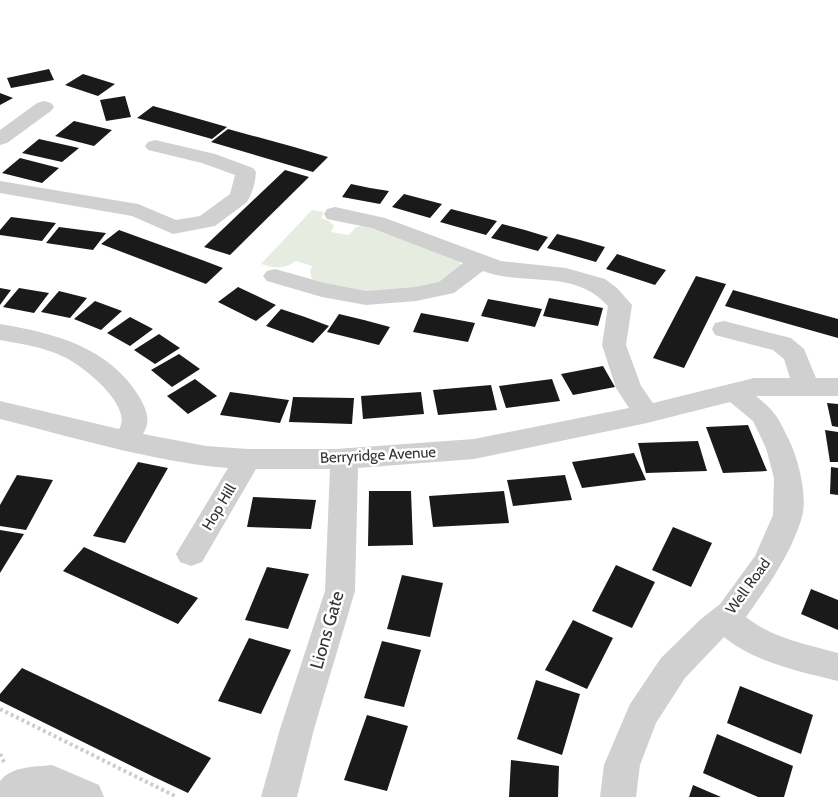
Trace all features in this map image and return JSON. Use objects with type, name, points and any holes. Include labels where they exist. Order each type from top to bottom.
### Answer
[{"type":"street","points":[[0,139],[44,107]]},
{"type":"street","points":[[0,187],[138,210],[173,227],[208,221],[239,197],[244,185],[246,172],[208,158],[155,146]]},
{"type":"street","points":[[335,214],[377,223],[497,268],[566,275],[597,284],[609,292],[620,305],[614,345],[629,388],[647,414]]},
{"type":"street","points":[[275,276],[322,290],[366,298],[416,294],[446,288],[480,262]]},
{"type":"street","points":[[724,329],[782,344],[795,355],[806,386]]},
{"type":"street","points":[[0,332],[22,335],[51,343],[81,355],[119,387],[130,402],[136,421],[124,440]]},
{"type":"street","name":"Berryridge Avenue","points":[[0,410],[124,440],[206,456],[248,459],[344,458],[474,449],[647,414],[744,389],[806,386],[838,387]]},
{"type":"street","name":"Well Road","points":[[618,797],[622,765],[642,715],[673,668],[731,613],[767,563],[788,515],[788,478],[780,448],[763,415],[744,389]]},
{"type":"street","name":"Lions Gate","points":[[279,797],[296,729],[340,592],[344,458]]},
{"type":"street","name":"Hop Hill","points":[[191,554],[248,459]]},
{"type":"street","points":[[724,618],[746,635],[779,652],[838,667]]},
{"type":"street","points":[[9,797],[18,786],[52,782],[86,797]]},
{"type":"path","points":[[0,709],[177,797]]},
{"type":"shaded area","points":[[312,210],[324,212],[321,218],[329,221],[334,226],[331,232],[349,235],[356,227],[364,226],[459,260],[461,267],[455,274],[430,287],[366,292],[345,289],[312,279],[310,271],[312,266],[296,261],[287,266],[279,267],[261,264]]},
{"type":"building","points":[[49,69],[54,80],[11,88],[7,78]]},
{"type":"building","points":[[83,74],[115,84],[98,96],[65,85]]},
{"type":"building","points":[[0,93],[13,98],[0,105]]},
{"type":"building","points":[[125,96],[131,117],[106,121],[100,100]]},
{"type":"building","points":[[153,106],[227,127],[212,139],[137,118]]},
{"type":"building","points":[[74,121],[112,130],[94,146],[55,136]]},
{"type":"building","points":[[228,129],[328,157],[313,172],[211,142]]},
{"type":"building","points":[[39,139],[79,148],[62,162],[22,153]]},
{"type":"building","points":[[20,158],[59,168],[42,183],[2,173]]},
{"type":"building","points":[[285,170],[309,177],[230,255],[204,247]]},
{"type":"building","points":[[351,184],[389,191],[380,204],[342,197]]},
{"type":"building","points":[[404,194],[442,204],[430,218],[392,207]]},
{"type":"building","points":[[451,209],[497,221],[486,235],[440,222]]},
{"type":"building","points":[[11,217],[56,223],[42,241],[0,235],[0,230]]},
{"type":"building","points":[[502,224],[548,237],[538,251],[491,238]]},
{"type":"building","points":[[59,227],[106,233],[93,250],[46,243]]},
{"type":"building","points":[[119,230],[223,268],[206,284],[101,244]]},
{"type":"building","points":[[557,234],[605,247],[596,262],[547,248]]},
{"type":"building","points":[[617,254],[666,270],[655,285],[606,269]]},
{"type":"building","points":[[696,276],[726,284],[684,368],[653,358]]},
{"type":"building","points":[[238,287],[276,305],[256,321],[218,302]]},
{"type":"building","points":[[0,288],[11,290],[0,305]]},
{"type":"building","points":[[19,288],[49,293],[34,313],[3,307]]},
{"type":"building","points":[[733,290],[838,319],[838,338],[725,306]]},
{"type":"building","points":[[59,291],[87,298],[70,318],[41,312]]},
{"type":"building","points":[[549,298],[603,308],[598,326],[543,316]]},
{"type":"building","points":[[488,299],[542,309],[535,327],[481,316]]},
{"type":"building","points":[[95,301],[122,311],[101,330],[74,319]]},
{"type":"building","points":[[281,309],[329,326],[313,343],[266,326]]},
{"type":"building","points":[[421,313],[475,323],[468,342],[413,332]]},
{"type":"building","points":[[339,314],[390,327],[379,345],[327,332]]},
{"type":"building","points":[[130,317],[153,329],[130,346],[107,333]]},
{"type":"building","points":[[159,334],[180,348],[155,364],[134,350]]},
{"type":"building","points":[[179,354],[200,369],[172,387],[151,370]]},
{"type":"building","points":[[603,366],[615,387],[573,395],[561,374]]},
{"type":"building","points":[[195,379],[217,396],[188,414],[167,396]]},
{"type":"building","points":[[552,379],[560,401],[506,408],[499,386]]},
{"type":"building","points":[[491,385],[497,410],[438,415],[433,390]]},
{"type":"building","points":[[230,392],[289,400],[280,423],[220,415]]},
{"type":"building","points":[[421,392],[424,414],[363,419],[361,396]]},
{"type":"building","points":[[293,397],[354,398],[352,424],[289,422]]},
{"type":"building","points":[[827,403],[838,404],[838,427],[832,426]]},
{"type":"building","points":[[748,425],[767,471],[723,473],[706,427]]},
{"type":"building","points":[[825,430],[838,432],[838,462],[830,462]]},
{"type":"building","points":[[698,441],[707,471],[646,473],[638,443]]},
{"type":"building","points":[[634,453],[646,480],[582,488],[572,462]]},
{"type":"building","points":[[138,462],[168,468],[125,543],[93,536]]},
{"type":"building","points":[[831,467],[838,468],[838,495],[830,494]]},
{"type":"building","points":[[17,475],[53,480],[26,530],[0,526],[0,505]]},
{"type":"building","points":[[565,475],[572,500],[513,506],[507,480]]},
{"type":"building","points":[[369,491],[411,491],[413,545],[368,546]]},
{"type":"building","points":[[504,491],[509,523],[433,527],[429,496]]},
{"type":"building","points":[[253,497],[316,500],[311,529],[247,527]]},
{"type":"building","points":[[673,527],[712,543],[691,587],[652,570]]},
{"type":"building","points":[[0,530],[24,534],[0,573]]},
{"type":"building","points":[[84,547],[198,598],[178,624],[63,571]]},
{"type":"building","points":[[616,565],[655,582],[632,628],[592,611]]},
{"type":"building","points":[[267,567],[309,574],[288,629],[245,620]]},
{"type":"building","points":[[402,575],[443,583],[430,637],[387,629]]},
{"type":"building","points":[[811,589],[838,600],[838,630],[801,614]]},
{"type":"building","points":[[573,620],[613,638],[587,689],[545,670]]},
{"type":"building","points":[[249,638],[291,650],[261,714],[218,701]]},
{"type":"building","points":[[382,641],[421,650],[404,707],[364,698]]},
{"type":"building","points":[[22,668],[211,758],[188,793],[154,777],[0,701],[0,694]]},
{"type":"building","points":[[536,680],[580,694],[562,755],[517,739]]},
{"type":"building","points":[[740,686],[813,715],[801,754],[727,723]]},
{"type":"building","points":[[367,715],[408,726],[387,791],[344,780]]},
{"type":"building","points":[[717,734],[793,766],[784,797],[758,797],[703,773]]},
{"type":"building","points":[[511,760],[559,766],[558,797],[509,797]]},
{"type":"building","points":[[693,785],[721,797],[689,797]]}]
